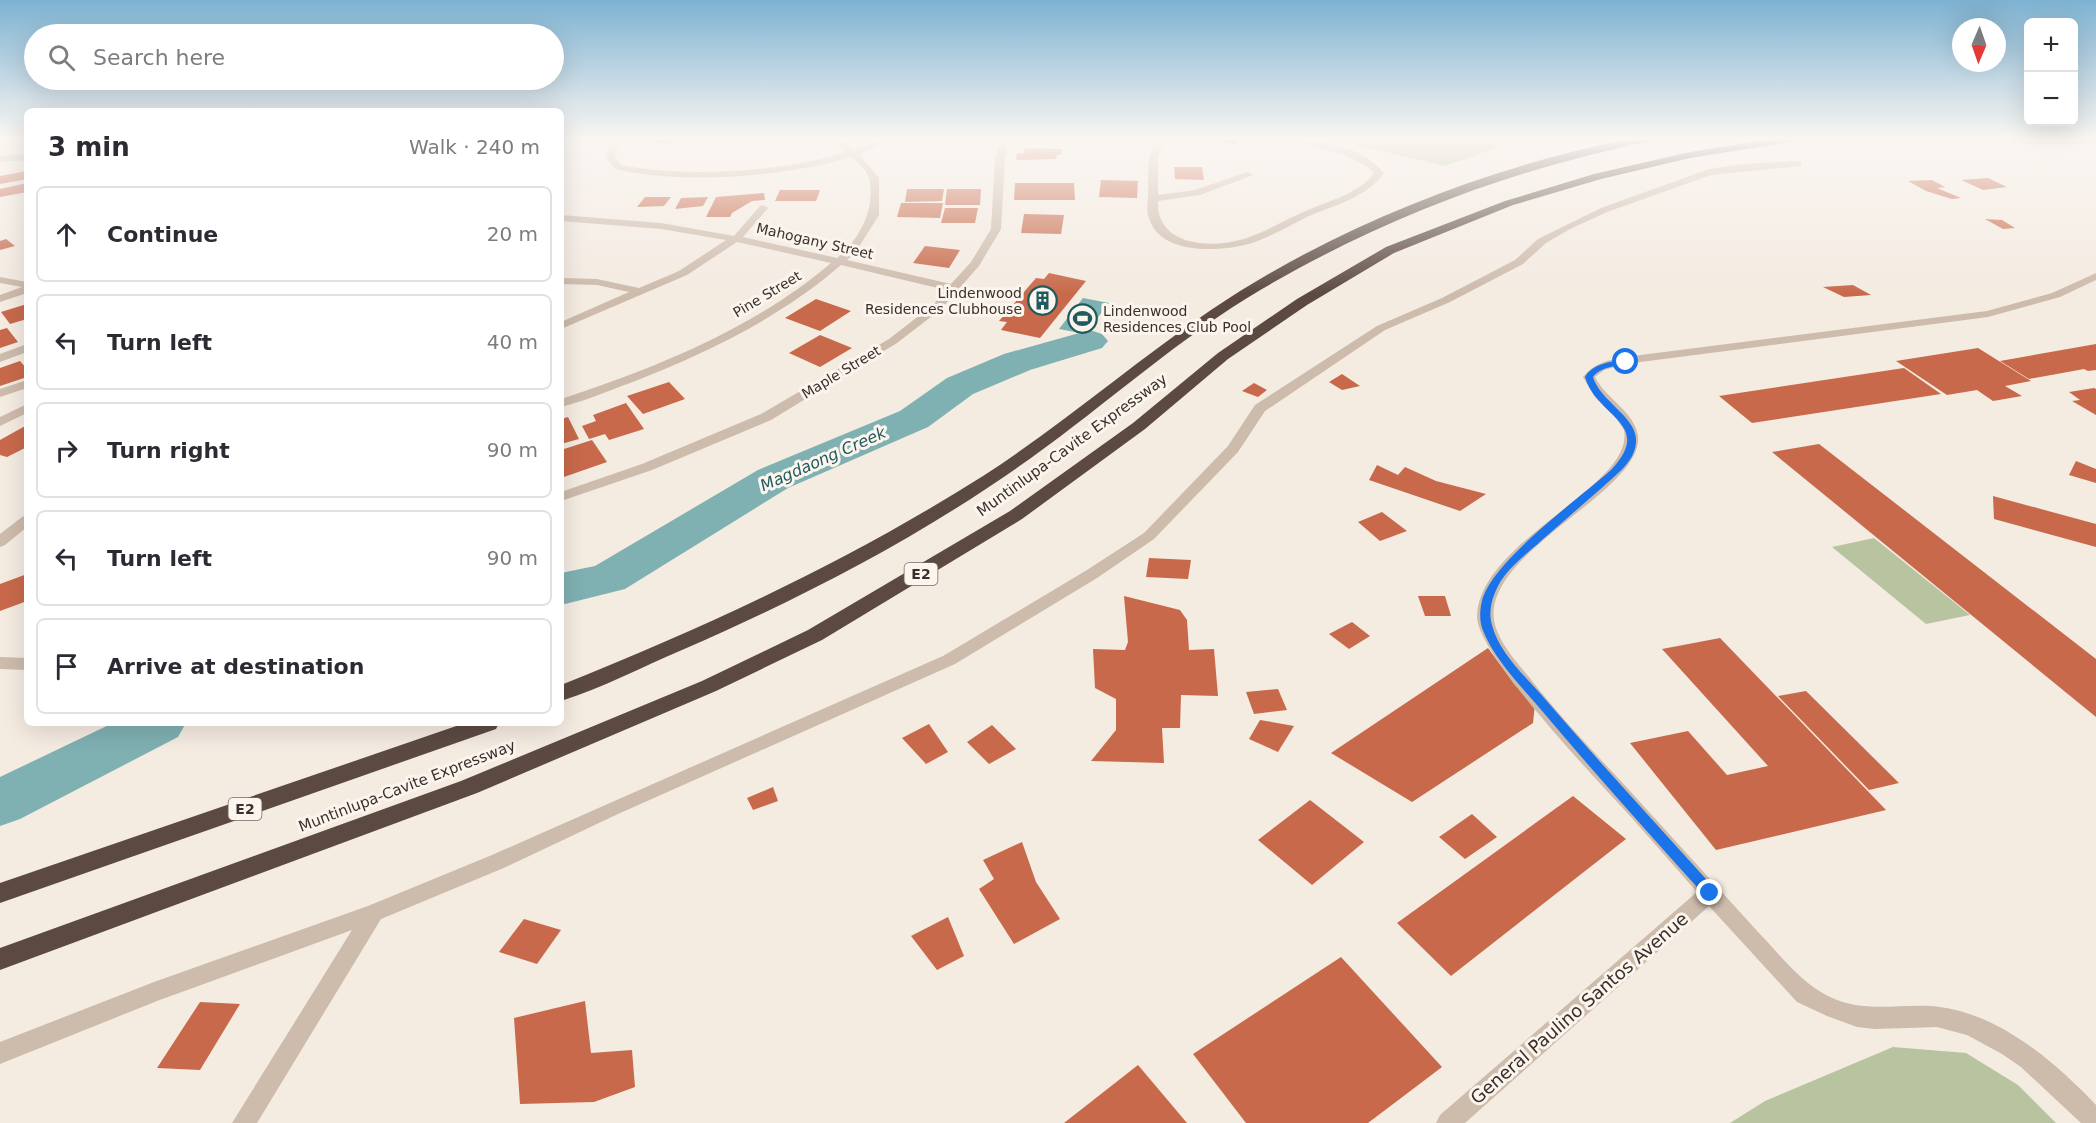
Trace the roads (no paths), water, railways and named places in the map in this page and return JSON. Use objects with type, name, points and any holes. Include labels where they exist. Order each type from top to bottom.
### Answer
[{"type":"highway","name":"Muntinlupa-Cavite Expressway","points":[[564,692],[711,629],[803,586],[908,530],[1002,470],[1251,290],[1343,241],[1411,209],[1461,189]]},
{"type":"highway","name":"Muntinlupa-Cavite Expressway","points":[[0,959],[469,787],[709,686],[815,635],[1016,515],[1139,426],[1223,356],[1302,302],[1390,250],[1509,203],[1554,189]]},
{"type":"highway","name":"Muntinlupa-Cavite Expressway","points":[[0,893],[480,726]]},
{"type":"street","name":"Pine Street","points":[[564,402],[684,358],[785,304],[841,263],[867,232],[877,206],[877,189]]},
{"type":"street","name":"Maple Street","points":[[564,496],[647,467],[766,417],[893,341],[937,306],[984,251],[996,229],[998,189]]},
{"type":"street","points":[[1153,189],[1154,220],[1164,234],[1186,243],[1211,247],[1234,246],[1253,240],[1360,189]]},
{"type":"street","points":[[1153,199],[1207,189]]},
{"type":"street","points":[[0,1053],[154,992],[374,913],[499,861],[949,660],[1149,536],[1233,449],[1260,408],[1381,328],[1446,300],[1519,262],[1542,242],[1566,227],[1604,210],[1661,189]]},
{"type":"street","points":[[564,325],[683,273],[737,238],[763,208]]},
{"type":"street","name":"Mahogany Street","points":[[564,218],[617,220],[737,238],[954,288]]},
{"type":"street","points":[[2096,276],[2056,295],[1988,314],[1649,358],[1606,366],[1593,371],[1589,377],[1592,388],[1629,427],[1632,438],[1630,455],[1614,472],[1510,563],[1494,583],[1487,599],[1485,614],[1487,627],[1496,646],[1528,687],[1710,893],[1805,995],[1838,1012],[1857,1016],[1946,1018],[1994,1036],[2037,1065],[2096,1122]]},
{"type":"street","points":[[0,280],[24,286]]},
{"type":"street","points":[[564,281],[597,282],[642,292]]},
{"type":"street","points":[[0,299],[24,288]]},
{"type":"street","points":[[0,358],[24,349]]},
{"type":"street","points":[[0,393],[24,385]]},
{"type":"street","points":[[0,422],[24,410]]},
{"type":"street","points":[[0,542],[24,522]]},
{"type":"street","points":[[0,663],[24,664]]},
{"type":"street","name":"General Paulino Santos Avenue","points":[[1448,1123],[1710,893]]},
{"type":"street","points":[[244,1123],[374,913]]},
{"type":"water","name":"Lindenwood Residences Club Pool","points":[[1083,298],[1109,303],[1085,334],[1059,329]]},
{"type":"waterway","name":"Magdaong Creek","points":[[564,588],[609,578],[773,479],[914,419],[960,386],[1017,362],[1090,341]]},
{"type":"waterway","name":"Magdaong Creek","points":[[0,803],[154,726]]},
{"type":"place","name":"Lindenwood Residences Clubhouse","points":[[1043,301]]},
{"type":"place","name":"Lindenwood Residences Club Pool","points":[[1082,319]]}]
